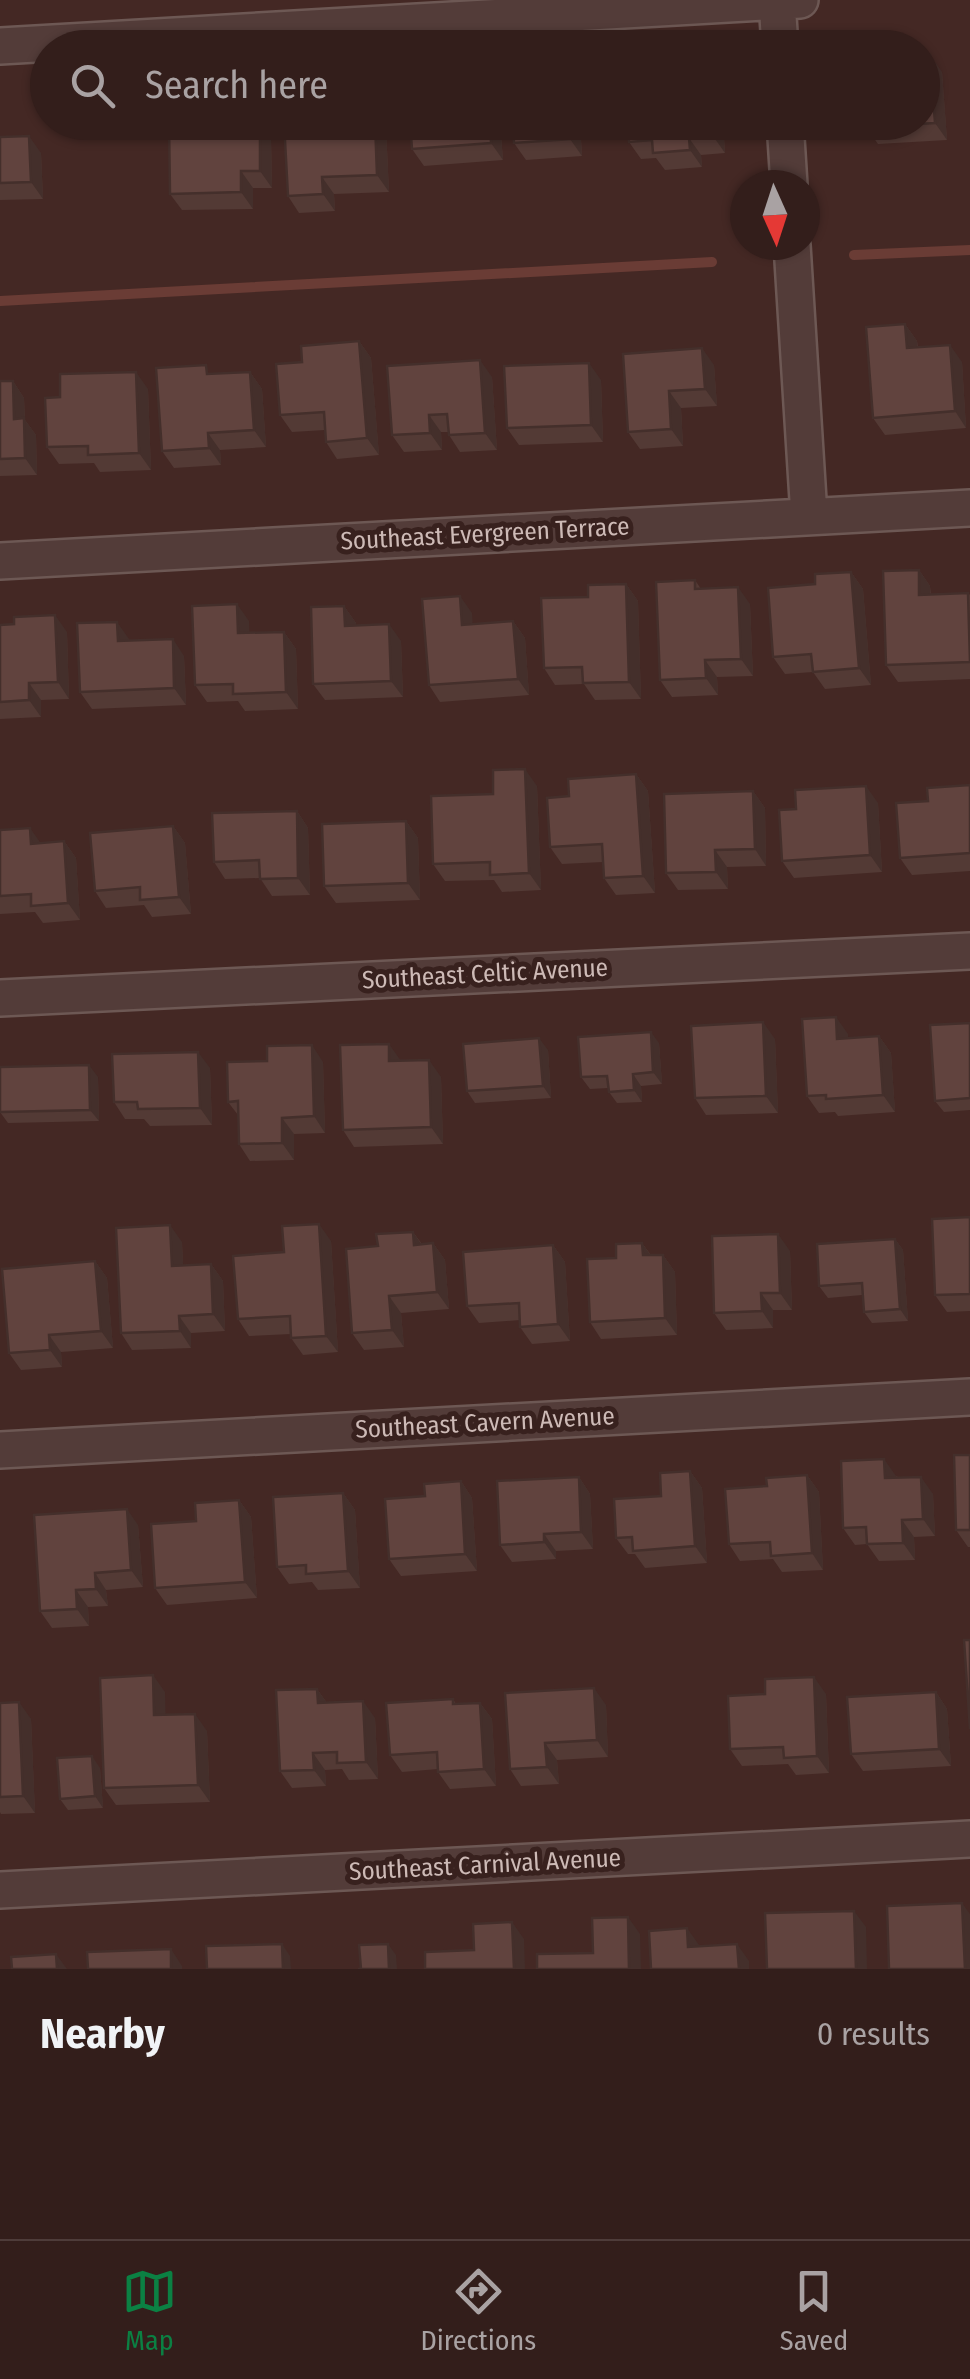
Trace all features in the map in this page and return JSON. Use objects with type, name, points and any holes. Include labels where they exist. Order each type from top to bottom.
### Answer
[{"type":"street","points":[[276,30],[800,0]]},
{"type":"street","points":[[777,1],[779,30]]},
{"type":"street","points":[[0,46],[30,44]]},
{"type":"street","points":[[785,140],[787,170]]},
{"type":"street","points":[[793,260],[810,516]]},
{"type":"street","name":"Southeast Evergreen Terrace","points":[[0,560],[970,508]]},
{"type":"street","name":"Southeast Celtic Avenue","points":[[0,998],[970,951]]},
{"type":"street","name":"Southeast Cavern Avenue","points":[[0,1450],[970,1397]]},
{"type":"street","name":"Southeast Carnival Avenue","points":[[0,1890],[970,1840]]},
{"type":"building","points":[[29,136],[31,182],[0,183],[0,137]]},
{"type":"building","points":[[169,140],[260,140],[260,171],[241,171],[241,192],[170,194]]},
{"type":"building","points":[[285,140],[376,140],[377,175],[322,177],[323,194],[288,196]]},
{"type":"building","points":[[411,140],[491,140],[491,143],[412,149]]},
{"type":"building","points":[[514,140],[556,140],[514,143]]},
{"type":"building","points":[[652,140],[689,140],[690,150],[653,153]]},
{"type":"building","points":[[905,324],[907,348],[950,345],[955,411],[873,418],[866,327]]},
{"type":"building","points":[[359,341],[367,438],[326,442],[324,412],[280,415],[276,364],[302,362],[301,346]]},
{"type":"building","points":[[702,348],[705,389],[669,391],[671,429],[628,432],[623,354]]},
{"type":"building","points":[[480,360],[485,433],[449,435],[447,414],[429,415],[430,433],[392,435],[387,366]]},
{"type":"building","points":[[589,363],[591,425],[507,428],[504,366]]},
{"type":"building","points":[[206,365],[207,374],[250,372],[254,430],[208,433],[209,448],[162,451],[156,368]]},
{"type":"building","points":[[136,372],[139,453],[88,455],[88,446],[47,447],[45,398],[60,397],[60,374]]},
{"type":"building","points":[[0,381],[13,381],[14,419],[24,418],[25,458],[0,459]]},
{"type":"building","points":[[919,570],[919,595],[968,593],[970,662],[886,665],[883,571]]},
{"type":"building","points":[[851,572],[859,668],[813,672],[811,654],[773,657],[768,588],[815,584],[815,574]]},
{"type":"building","points":[[695,580],[695,589],[738,587],[741,659],[705,660],[706,678],[660,680],[656,582]]},
{"type":"building","points":[[626,584],[629,682],[583,683],[582,667],[544,668],[541,598],[588,597],[588,585]]},
{"type":"building","points":[[460,596],[462,625],[513,621],[518,679],[429,685],[422,599]]},
{"type":"building","points":[[237,604],[238,633],[284,632],[286,692],[233,694],[233,684],[195,685],[192,606]]},
{"type":"building","points":[[344,606],[345,626],[389,624],[391,681],[313,684],[311,607]]},
{"type":"building","points":[[55,615],[58,682],[29,683],[29,700],[0,702],[0,625],[14,624],[14,617]]},
{"type":"building","points":[[117,622],[118,641],[173,639],[174,688],[80,692],[77,623]]},
{"type":"building","points":[[525,769],[529,873],[490,875],[490,862],[433,864],[431,796],[493,794],[493,770]]},
{"type":"building","points":[[636,774],[643,876],[604,878],[602,844],[550,847],[547,798],[569,796],[568,779]]},
{"type":"building","points":[[970,785],[970,853],[900,858],[896,803],[928,801],[927,788]]},
{"type":"building","points":[[866,786],[870,855],[782,861],[779,810],[796,809],[795,790]]},
{"type":"building","points":[[753,791],[755,849],[715,850],[716,872],[666,873],[664,794]]},
{"type":"building","points":[[297,811],[298,878],[260,879],[259,860],[214,862],[212,813]]},
{"type":"building","points":[[406,821],[408,883],[324,886],[322,824]]},
{"type":"building","points":[[173,826],[179,897],[140,900],[140,887],[95,891],[90,833]]},
{"type":"building","points":[[30,828],[31,844],[64,841],[68,903],[31,906],[31,894],[0,896],[0,830]]},
{"type":"building","points":[[836,1017],[837,1039],[879,1036],[883,1095],[826,1099],[826,1095],[807,1096],[802,1019]]},
{"type":"building","points":[[763,1022],[766,1096],[695,1098],[691,1026]]},
{"type":"building","points":[[970,1023],[970,1098],[935,1101],[930,1025]]},
{"type":"building","points":[[651,1032],[653,1072],[633,1074],[634,1090],[609,1092],[607,1076],[581,1077],[578,1037]]},
{"type":"building","points":[[539,1038],[543,1086],[467,1091],[463,1044]]},
{"type":"building","points":[[389,1044],[389,1061],[429,1060],[431,1127],[343,1130],[340,1045]]},
{"type":"building","points":[[312,1045],[314,1116],[282,1118],[282,1143],[239,1144],[238,1101],[228,1102],[227,1062],[267,1061],[267,1046]]},
{"type":"building","points":[[198,1052],[200,1108],[138,1109],[137,1102],[114,1102],[112,1054]]},
{"type":"building","points":[[89,1065],[90,1110],[0,1112],[0,1067]]},
{"type":"building","points":[[970,1217],[970,1294],[935,1295],[932,1219]]},
{"type":"building","points":[[319,1224],[326,1336],[291,1338],[290,1316],[238,1319],[233,1256],[284,1252],[282,1226]]},
{"type":"building","points":[[170,1225],[172,1266],[211,1264],[213,1314],[179,1316],[180,1331],[121,1333],[116,1228]]},
{"type":"building","points":[[413,1232],[414,1245],[433,1243],[437,1292],[389,1296],[392,1330],[352,1333],[346,1249],[378,1246],[376,1234]]},
{"type":"building","points":[[778,1234],[780,1293],[761,1293],[762,1311],[714,1313],[712,1236]]},
{"type":"building","points":[[895,1239],[900,1309],[864,1312],[862,1283],[819,1286],[817,1244]]},
{"type":"building","points":[[642,1243],[643,1255],[663,1255],[665,1318],[590,1322],[587,1259],[616,1258],[616,1244]]},
{"type":"building","points":[[553,1245],[558,1324],[520,1327],[519,1303],[467,1306],[463,1252]]},
{"type":"building","points":[[95,1261],[101,1331],[49,1335],[50,1350],[9,1353],[2,1269]]},
{"type":"building","points":[[954,1455],[970,1455],[970,1530],[956,1530]]},
{"type":"building","points":[[884,1459],[885,1478],[921,1477],[923,1519],[902,1520],[903,1543],[867,1544],[866,1527],[843,1528],[841,1461]]},
{"type":"building","points":[[690,1471],[695,1546],[633,1551],[632,1537],[616,1538],[614,1499],[661,1496],[660,1473]]},
{"type":"building","points":[[807,1475],[812,1553],[771,1556],[770,1542],[729,1544],[725,1489],[767,1486],[766,1478]]},
{"type":"building","points":[[579,1477],[581,1532],[544,1534],[544,1542],[500,1545],[497,1481]]},
{"type":"building","points":[[461,1481],[465,1554],[389,1559],[385,1499],[425,1496],[424,1484]]},
{"type":"building","points":[[343,1493],[348,1571],[306,1574],[306,1565],[277,1567],[273,1497]]},
{"type":"building","points":[[239,1500],[245,1582],[155,1588],[151,1524],[196,1521],[195,1503]]},
{"type":"building","points":[[127,1509],[131,1570],[95,1573],[96,1589],[76,1590],[77,1609],[40,1611],[34,1515]]},
{"type":"building","points":[[964,1640],[970,1640],[970,1729]]},
{"type":"building","points":[[153,1675],[154,1715],[195,1714],[198,1785],[104,1788],[100,1678]]},
{"type":"building","points":[[814,1677],[817,1756],[784,1758],[783,1747],[730,1749],[728,1696],[765,1694],[765,1679]]},
{"type":"building","points":[[594,1688],[597,1740],[545,1743],[547,1767],[510,1769],[505,1693]]},
{"type":"building","points":[[317,1689],[318,1703],[363,1701],[366,1762],[337,1763],[337,1752],[313,1753],[314,1770],[280,1771],[276,1690]]},
{"type":"building","points":[[936,1692],[939,1749],[851,1754],[847,1697]]},
{"type":"building","points":[[453,1699],[453,1704],[480,1703],[484,1769],[438,1772],[437,1752],[390,1755],[386,1703]]},
{"type":"building","points":[[19,1702],[23,1796],[0,1797],[0,1703]]},
{"type":"building","points":[[92,1756],[95,1796],[60,1799],[57,1758]]},
{"type":"building","points":[[962,1903],[965,1969],[889,1969],[887,1906]]},
{"type":"building","points":[[854,1911],[856,1969],[767,1969],[765,1913]]},
{"type":"building","points":[[628,1917],[629,1969],[537,1969],[537,1954],[593,1953],[592,1918]]},
{"type":"building","points":[[512,1922],[514,1969],[425,1969],[425,1952],[474,1950],[473,1924]]},
{"type":"building","points":[[687,1928],[688,1947],[737,1944],[739,1969],[651,1969],[649,1931]]},
{"type":"building","points":[[282,1944],[283,1969],[207,1969],[206,1946]]},
{"type":"building","points":[[388,1944],[389,1969],[361,1969],[359,1945]]},
{"type":"building","points":[[171,1949],[171,1969],[88,1969],[87,1952]]},
{"type":"building","points":[[56,1954],[57,1969],[12,1969],[11,1957]]},
{"type":"waterway","points":[[854,255],[970,250]]},
{"type":"waterway","points":[[0,301],[712,262]]}]
